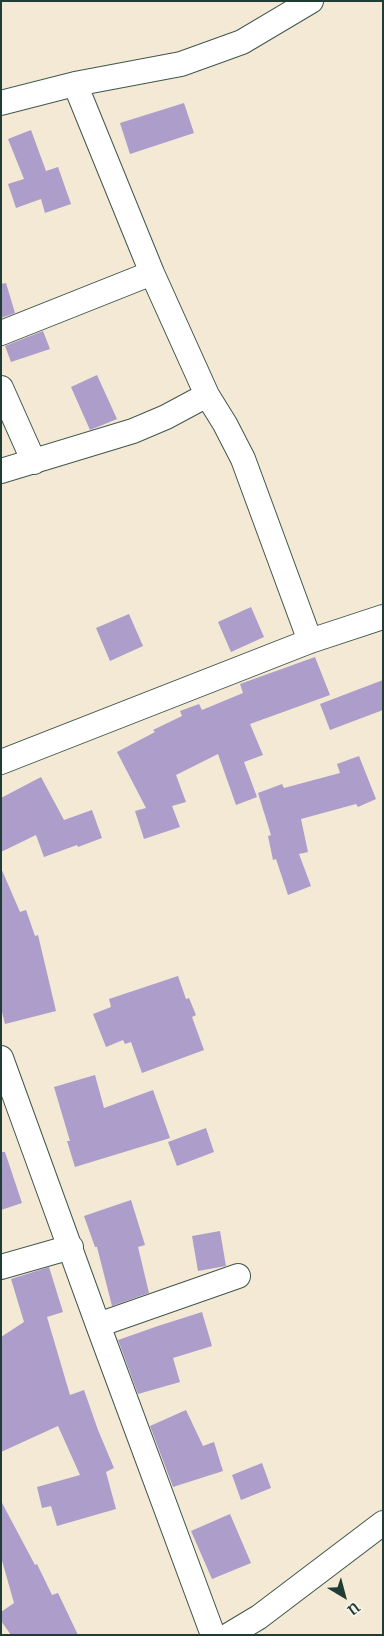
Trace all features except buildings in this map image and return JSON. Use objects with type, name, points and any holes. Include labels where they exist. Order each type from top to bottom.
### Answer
[{"type":"street","points":[[2,99],[181,64],[242,42],[311,1]]},
{"type":"street","points":[[75,84],[152,273],[207,394],[243,459],[310,641]]},
{"type":"street","points":[[1,333],[152,273]]},
{"type":"street","points":[[1,388],[34,462]]},
{"type":"street","points":[[1,471],[134,431],[166,417],[207,394]]},
{"type":"street","points":[[1,762],[310,641],[383,616]]},
{"type":"street","points":[[1,1058],[213,1635]]},
{"type":"street","points":[[1,1267],[71,1247]]},
{"type":"street","points":[[98,1325],[238,1276]]},
{"type":"street","points":[[229,1635],[259,1617],[383,1523]]}]
